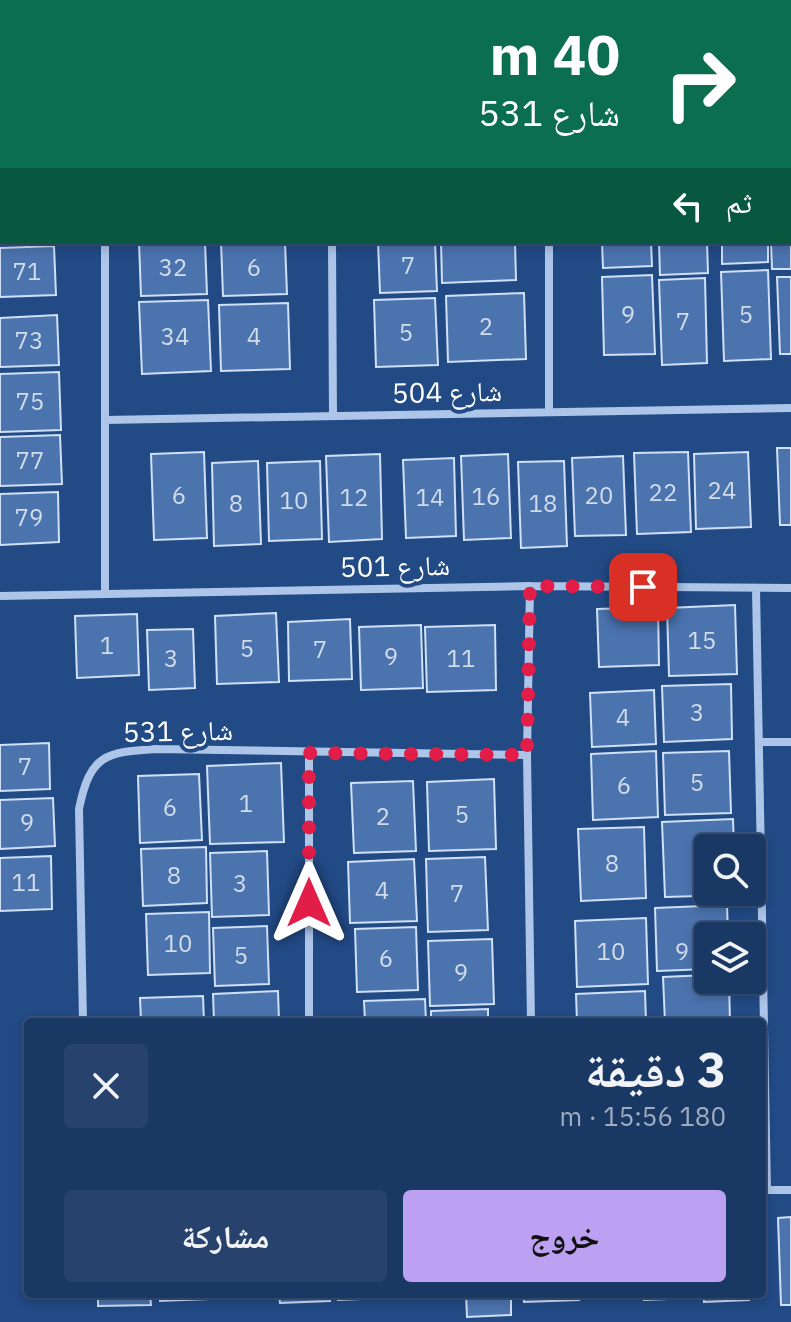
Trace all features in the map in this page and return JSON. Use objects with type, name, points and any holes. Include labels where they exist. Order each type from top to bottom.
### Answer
[{"type":"street","points":[[105,244],[105,592]]},
{"type":"street","points":[[332,244],[333,416]]},
{"type":"street","points":[[549,244],[549,412]]},
{"type":"street","name":"شارع 504","points":[[105,420],[791,408]]},
{"type":"street","points":[[530,586],[527,755],[531,1018]]},
{"type":"street","name":"شارع 501","points":[[0,596],[530,586],[791,588]]},
{"type":"street","points":[[756,589],[762,1018]]},
{"type":"street","points":[[759,742],[791,742]]},
{"type":"street","name":"شارع 531","points":[[83,1018],[79,809],[85,780],[99,760],[120,751],[156,749],[527,755]]},
{"type":"street","points":[[309,753],[309,1018]]},
{"type":"street","points":[[766,1190],[791,1190]]},
{"type":"building","points":[[139,244],[205,244],[207,294],[141,296]]},
{"type":"building","points":[[221,244],[285,244],[287,294],[223,296]]},
{"type":"building","points":[[378,244],[435,244],[437,291],[380,293]]},
{"type":"building","points":[[441,244],[515,244],[516,280],[442,283]]},
{"type":"building","points":[[602,244],[651,244],[652,266],[603,268]]},
{"type":"building","points":[[659,244],[707,244],[708,273],[660,275]]},
{"type":"building","points":[[722,244],[768,244],[768,262],[722,264]]},
{"type":"building","points":[[771,244],[791,244],[791,269],[772,269]]},
{"type":"building","points":[[54,246],[56,295],[0,297],[0,248]]},
{"type":"building","points":[[768,270],[771,359],[724,361],[721,272]]},
{"type":"building","points":[[652,275],[655,354],[604,355],[602,277]]},
{"type":"building","points":[[777,277],[791,277],[791,354],[780,354]]},
{"type":"building","points":[[705,278],[707,363],[662,365],[659,280]]},
{"type":"building","points":[[524,293],[526,359],[448,362],[446,296]]},
{"type":"building","points":[[435,298],[438,365],[376,367],[374,300]]},
{"type":"building","points":[[208,300],[211,371],[142,374],[139,302]]},
{"type":"building","points":[[288,303],[290,369],[221,371],[219,305]]},
{"type":"building","points":[[57,315],[59,365],[0,367],[0,318]]},
{"type":"building","points":[[59,372],[61,430],[0,432],[0,374]]},
{"type":"building","points":[[60,435],[62,484],[0,486],[0,437]]},
{"type":"building","points":[[777,448],[791,448],[791,525],[780,525]]},
{"type":"building","points":[[204,452],[207,538],[154,540],[151,454]]},
{"type":"building","points":[[688,452],[691,532],[637,534],[634,453]]},
{"type":"building","points":[[748,452],[751,527],[696,529],[694,454]]},
{"type":"building","points":[[380,454],[382,539],[329,542],[326,456]]},
{"type":"building","points":[[508,454],[511,538],[464,540],[461,456]]},
{"type":"building","points":[[623,456],[626,535],[575,536],[572,458]]},
{"type":"building","points":[[454,458],[456,536],[406,538],[403,460]]},
{"type":"building","points":[[258,461],[261,544],[214,546],[212,463]]},
{"type":"building","points":[[320,461],[322,539],[269,541],[267,463]]},
{"type":"building","points":[[564,461],[567,546],[521,548],[518,462]]},
{"type":"building","points":[[58,492],[59,542],[0,545],[0,494]]},
{"type":"building","points":[[735,605],[737,674],[669,676],[667,608]]},
{"type":"building","points":[[658,607],[659,665],[599,667],[597,609]]},
{"type":"building","points":[[276,613],[279,682],[217,684],[215,616]]},
{"type":"building","points":[[137,614],[139,675],[77,678],[75,616]]},
{"type":"building","points":[[350,619],[352,679],[289,681],[288,622]]},
{"type":"building","points":[[421,625],[423,688],[361,690],[359,627]]},
{"type":"building","points":[[495,625],[496,690],[427,692],[425,627]]},
{"type":"building","points":[[193,629],[195,688],[149,690],[147,630]]},
{"type":"building","points":[[731,684],[732,739],[664,742],[662,686]]},
{"type":"building","points":[[654,690],[656,744],[592,747],[590,693]]},
{"type":"building","points":[[49,743],[50,789],[0,791],[0,745]]},
{"type":"building","points":[[656,751],[658,817],[593,820],[591,754]]},
{"type":"building","points":[[729,751],[731,813],[665,815],[663,753]]},
{"type":"building","points":[[281,763],[284,842],[210,844],[207,766]]},
{"type":"building","points":[[199,774],[202,840],[140,843],[138,776]]},
{"type":"building","points":[[494,779],[496,849],[429,851],[427,782]]},
{"type":"building","points":[[413,781],[416,851],[354,853],[351,783]]},
{"type":"building","points":[[53,798],[55,846],[0,849],[0,800]]},
{"type":"building","points":[[733,819],[734,834],[694,834],[694,896],[665,897],[662,822]]},
{"type":"building","points":[[644,827],[646,898],[581,901],[578,829]]},
{"type":"building","points":[[206,847],[207,903],[143,906],[141,849]]},
{"type":"building","points":[[267,851],[269,915],[212,917],[210,853]]},
{"type":"building","points":[[51,856],[52,909],[0,911],[0,858]]},
{"type":"building","points":[[485,857],[488,930],[428,932],[426,859]]},
{"type":"building","points":[[414,859],[417,921],[350,923],[348,862]]},
{"type":"building","points":[[727,906],[728,922],[694,922],[694,970],[657,971],[655,908]]},
{"type":"building","points":[[209,912],[210,973],[148,975],[146,914]]},
{"type":"building","points":[[646,918],[648,984],[577,987],[575,921]]},
{"type":"building","points":[[267,926],[269,984],[215,986],[213,928]]},
{"type":"building","points":[[416,927],[418,990],[357,992],[355,929]]},
{"type":"building","points":[[492,939],[494,1004],[430,1006],[428,941]]},
{"type":"building","points":[[694,976],[694,994],[729,994],[730,1018],[665,1018],[663,977]]},
{"type":"building","points":[[278,991],[279,1018],[214,1018],[213,994]]},
{"type":"building","points":[[645,991],[646,1018],[577,1018],[576,994]]},
{"type":"building","points":[[203,996],[204,1018],[141,1018],[140,998]]},
{"type":"building","points":[[425,999],[426,1018],[365,1018],[364,1001]]},
{"type":"building","points":[[488,1009],[488,1018],[431,1018],[431,1011]]},
{"type":"building","points":[[791,1217],[791,1305],[781,1305],[778,1218]]},
{"type":"building","points":[[98,1298],[150,1298],[151,1305],[98,1306]]},
{"type":"building","points":[[160,1298],[209,1298],[209,1299],[160,1301]]},
{"type":"building","points":[[279,1298],[330,1298],[330,1301],[280,1303]]},
{"type":"building","points":[[338,1298],[384,1298],[338,1300]]},
{"type":"building","points":[[466,1298],[511,1298],[511,1315],[467,1317]]},
{"type":"building","points":[[524,1298],[579,1298],[579,1300],[524,1302]]},
{"type":"building","points":[[644,1298],[693,1298],[644,1300]]},
{"type":"building","points":[[704,1298],[749,1298],[749,1300],[704,1302]]},
{"type":"route","points":[[309,903],[309,753],[527,755],[530,586],[643,587]]}]
